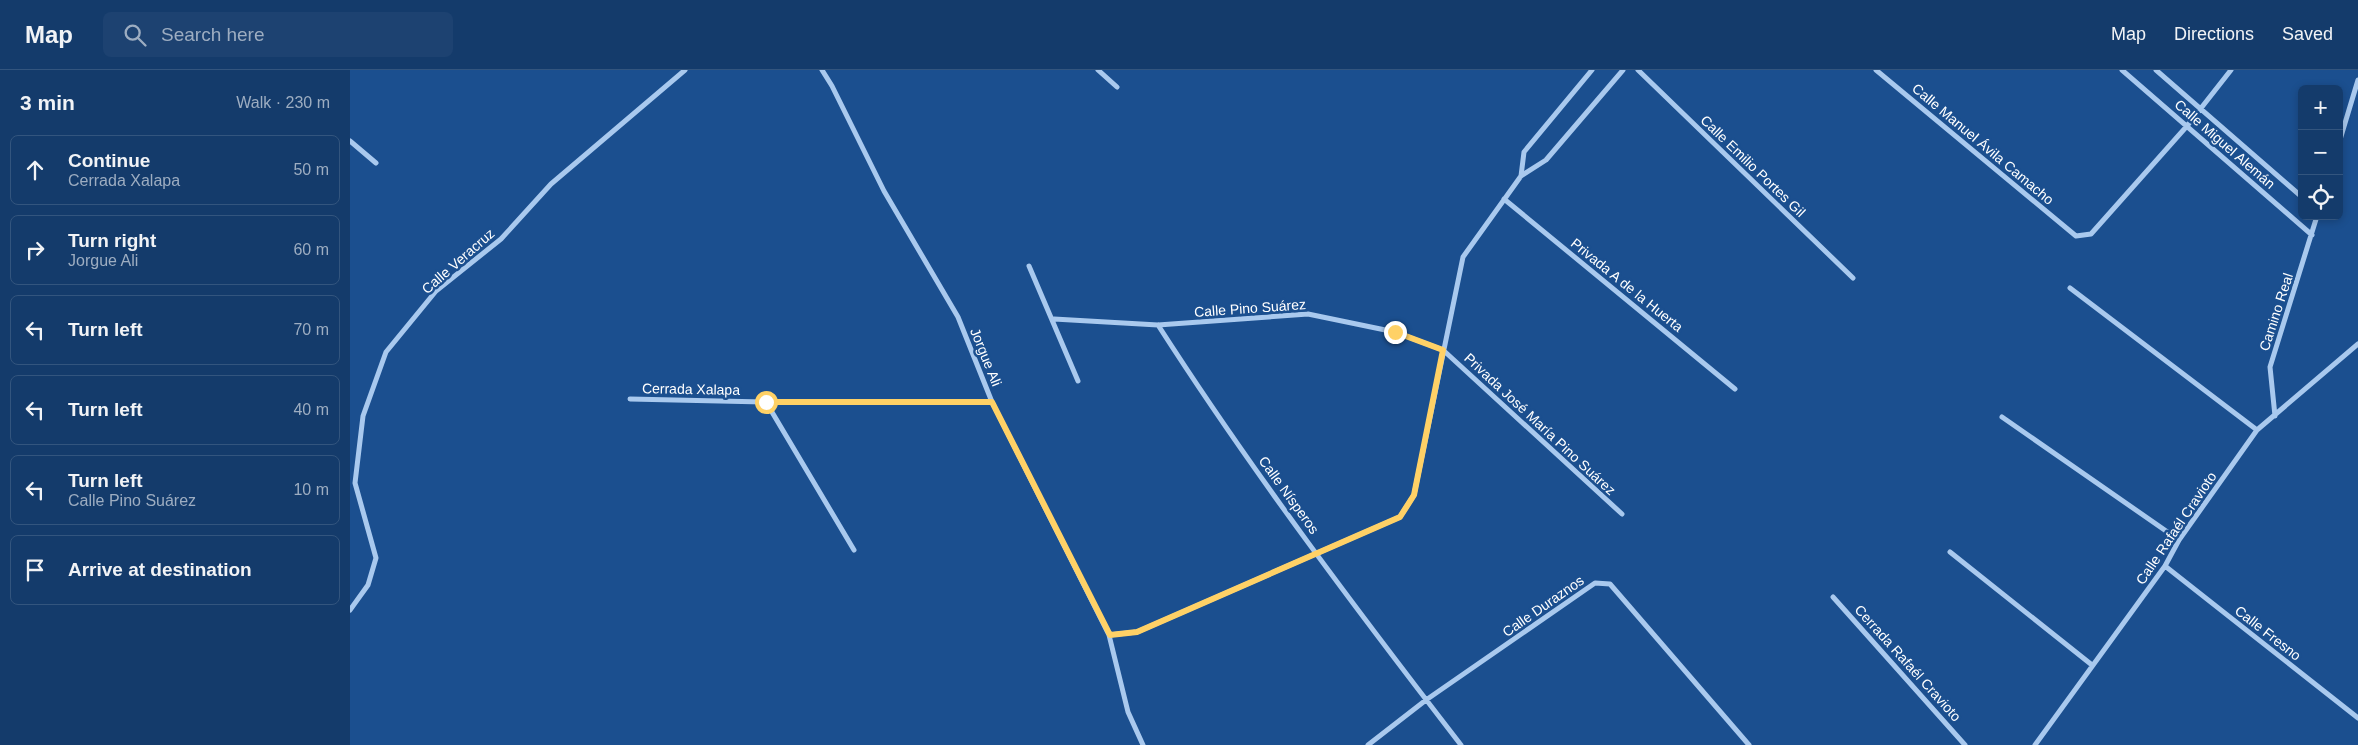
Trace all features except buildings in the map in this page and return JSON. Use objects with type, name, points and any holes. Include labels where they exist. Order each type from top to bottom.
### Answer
[{"type":"street","name":"Calle Veracruz","points":[[350,610],[368,585],[376,558],[355,483],[363,416],[386,352],[436,291],[501,239],[551,184],[685,70]]},
{"type":"street","name":"Jorgue Ali","points":[[822,70],[832,86],[884,191],[958,318],[992,402],[1110,635],[1128,712],[1143,745]]},
{"type":"street","points":[[1098,70],[1117,87]]},
{"type":"street","points":[[1521,176],[1524,152],[1592,70]]},
{"type":"street","points":[[1110,635],[1137,632],[1400,517],[1414,495],[1463,257],[1521,176],[1546,160],[1623,70]]},
{"type":"street","name":"Calle Emilio Portes Gil","points":[[1638,70],[1853,278]]},
{"type":"street","name":"Calle Manuel Ávila Camacho","points":[[1876,70],[2076,236],[2091,234],[2187,126]]},
{"type":"street","name":"Calle Miguel Alemán","points":[[2122,70],[2312,235]]},
{"type":"street","name":"Calle Miguel Alemán","points":[[2156,70],[2298,194]]},
{"type":"street","points":[[2187,126],[2231,70]]},
{"type":"street","points":[[2343,130],[2358,80]]},
{"type":"street","points":[[350,141],[376,163]]},
{"type":"street","name":"Privada A de la Huerta","points":[[1504,199],[1735,389]]},
{"type":"street","name":"Camino Real","points":[[2274,416],[2270,367],[2316,220]]},
{"type":"street","points":[[1029,266],[1054,319],[1078,381]]},
{"type":"street","points":[[2070,288],[2257,430]]},
{"type":"street","name":"Calle Pino Suárez","points":[[1054,319],[1158,325],[1308,314],[1395,332],[1443,350]]},
{"type":"street","name":"Calle Nísperos","points":[[1158,325],[1200,391],[1317,554],[1462,745]]},
{"type":"street","name":"Calle Rafaél Cravioto","points":[[2035,745],[2165,566],[2179,540],[2257,430],[2358,344]]},
{"type":"street","name":"Privada José María Pino Suárez","points":[[1443,350],[1622,514]]},
{"type":"street","name":"Cerrada Xalapa","points":[[630,398],[766,402],[992,402]]},
{"type":"street","points":[[766,402],[854,550]]},
{"type":"street","points":[[2002,417],[2179,540]]},
{"type":"street","points":[[1950,552],[2092,665]]},
{"type":"street","name":"Calle Fresno","points":[[2165,566],[2358,718]]},
{"type":"street","name":"Calle Duraznos","points":[[1368,745],[1426,700],[1595,584],[1610,584],[1749,745]]},
{"type":"street","name":"Cerrada Rafaél Cravioto","points":[[1833,597],[1965,745]]},
{"type":"route","points":[[766,402],[992,402],[1110,635],[1137,632],[1400,517],[1414,495],[1443,350],[1395,332]]}]
